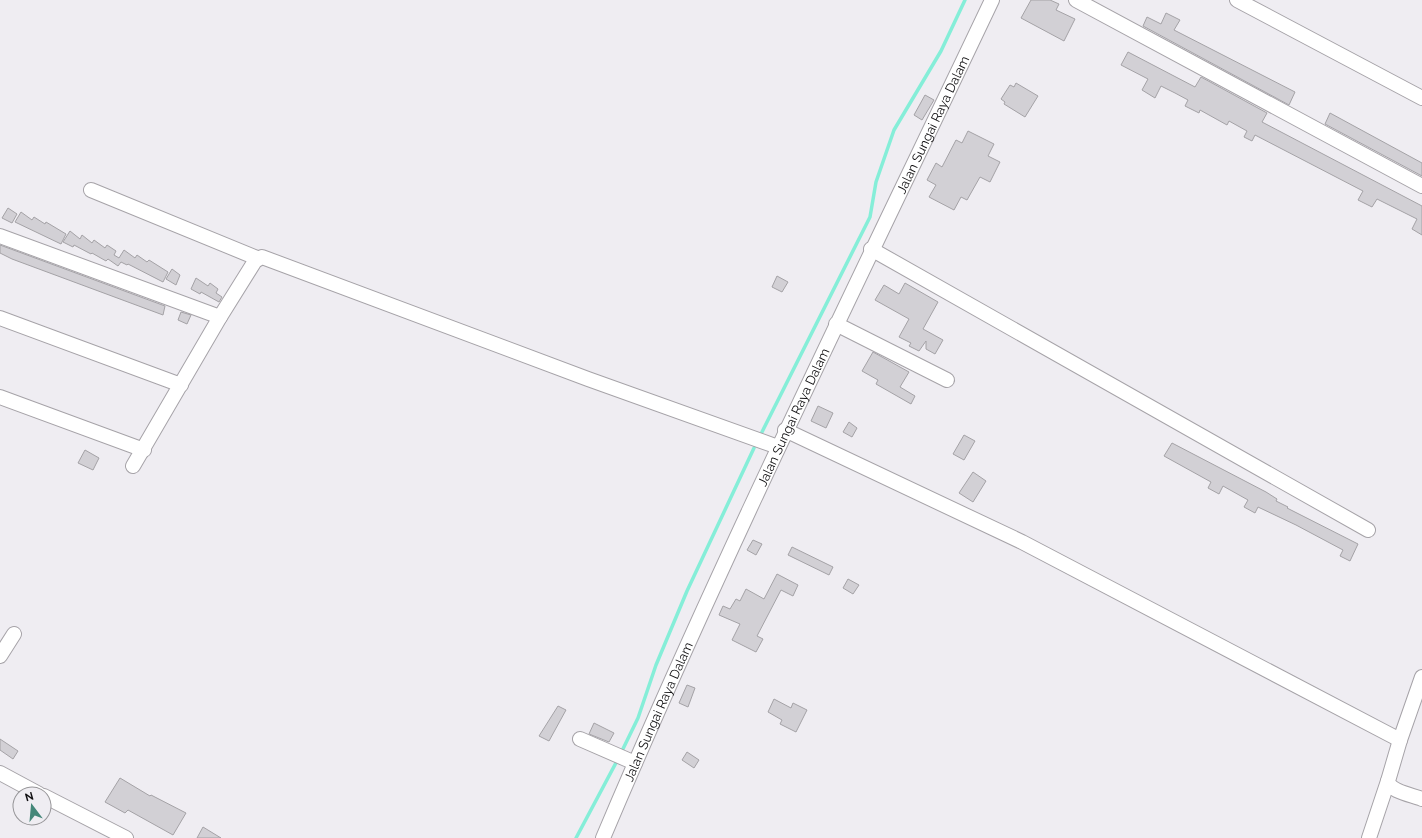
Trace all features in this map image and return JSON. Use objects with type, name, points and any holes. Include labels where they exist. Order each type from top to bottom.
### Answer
[{"type":"street","name":"Jalan Sungai Raya Dalam","points":[[603,838],[629,760],[871,249],[992,0]]},
{"type":"street","points":[[1076,0],[1422,186]]},
{"type":"street","points":[[1237,0],[1422,98]]},
{"type":"street","points":[[91,190],[258,258],[266,257],[588,379],[778,447]]},
{"type":"street","points":[[0,236],[220,317]]},
{"type":"street","points":[[871,249],[1368,530]]},
{"type":"street","points":[[133,466],[144,450],[220,317],[258,258]]},
{"type":"street","points":[[0,318],[181,385]]},
{"type":"street","points":[[836,324],[947,380]]},
{"type":"street","points":[[0,397],[144,450]]},
{"type":"street","points":[[785,430],[1022,542],[1400,740]]},
{"type":"street","points":[[0,656],[14,634]]},
{"type":"street","points":[[1369,838],[1422,677]]},
{"type":"street","points":[[580,739],[629,760]]},
{"type":"street","points":[[0,773],[24,786]]},
{"type":"street","points":[[1388,781],[1393,788],[1422,799]]},
{"type":"street","points":[[52,800],[126,838]]},
{"type":"building","points":[[1031,0],[1050,0],[1059,4],[1056,10],[1075,19],[1064,41],[1021,18]]},
{"type":"building","points":[[1166,13],[1180,20],[1174,30],[1295,92],[1289,105],[1143,26],[1147,17],[1161,24]]},
{"type":"building","points":[[1128,52],[1195,87],[1201,77],[1267,113],[1262,122],[1422,206],[1422,235],[1412,229],[1417,219],[1377,199],[1372,207],[1358,200],[1363,191],[1255,135],[1252,141],[1244,137],[1247,131],[1229,121],[1227,125],[1200,110],[1199,113],[1185,106],[1188,100],[1175,93],[1161,86],[1155,98],[1142,90],[1148,79],[1121,65]]},
{"type":"building","points":[[1016,83],[1038,96],[1025,117],[1004,104],[1005,102],[1001,99],[1010,85],[1014,87]]},
{"type":"building","points":[[925,95],[934,100],[922,120],[914,115]]},
{"type":"building","points":[[1330,113],[1422,163],[1422,176],[1325,124]]},
{"type":"building","points":[[968,131],[994,144],[988,156],[1000,162],[990,182],[980,177],[967,200],[961,197],[954,210],[929,197],[936,185],[927,180],[936,163],[942,167],[956,140],[962,143]]},
{"type":"building","points":[[8,208],[17,214],[12,223],[2,218]]},
{"type":"building","points":[[21,212],[32,220],[34,217],[45,224],[46,222],[66,234],[61,244],[15,222]]},
{"type":"building","points":[[70,231],[80,239],[82,235],[92,243],[94,240],[105,248],[107,245],[116,251],[114,255],[119,258],[124,250],[135,258],[137,255],[147,262],[149,260],[168,272],[163,282],[128,264],[127,265],[121,262],[118,266],[108,259],[106,261],[74,245],[73,247],[63,242]]},
{"type":"building","points":[[0,245],[165,306],[163,315],[12,259],[0,253]]},
{"type":"building","points":[[172,269],[180,275],[176,285],[166,279]]},
{"type":"building","points":[[777,276],[788,282],[782,292],[772,287]]},
{"type":"building","points":[[196,278],[208,286],[210,283],[218,289],[216,293],[222,297],[219,302],[201,292],[200,294],[191,289]]},
{"type":"building","points":[[905,283],[938,302],[923,329],[943,340],[935,354],[926,349],[926,341],[919,351],[909,346],[911,343],[899,337],[909,319],[875,300],[884,285],[899,294]]},
{"type":"building","points":[[181,312],[191,315],[187,324],[178,320]]},
{"type":"building","points":[[873,352],[909,372],[900,387],[915,396],[911,404],[876,384],[878,380],[862,371]]},
{"type":"building","points":[[818,406],[833,413],[826,428],[811,421]]},
{"type":"building","points":[[849,422],[857,428],[852,437],[843,432]]},
{"type":"building","points":[[964,435],[975,441],[964,460],[953,454]]},
{"type":"building","points":[[1172,443],[1266,492],[1277,499],[1276,501],[1288,507],[1287,508],[1358,544],[1350,561],[1340,556],[1343,550],[1296,525],[1258,507],[1255,513],[1244,507],[1248,500],[1223,486],[1219,494],[1208,488],[1211,482],[1164,456]]},
{"type":"building","points":[[85,450],[99,458],[93,470],[78,463]]},
{"type":"building","points":[[973,472],[986,481],[973,502],[959,493]]},
{"type":"building","points":[[753,540],[762,544],[756,555],[747,550]]},
{"type":"building","points":[[792,547],[833,567],[829,575],[788,555]]},
{"type":"building","points":[[777,574],[798,585],[793,596],[781,590],[757,636],[763,639],[756,652],[732,640],[740,624],[719,615],[723,606],[730,609],[736,599],[740,601],[746,589],[764,599]]},
{"type":"building","points":[[848,579],[859,585],[853,594],[843,588]]},
{"type":"building","points":[[687,685],[695,688],[688,707],[679,703]]},
{"type":"building","points":[[774,699],[791,708],[793,703],[807,710],[796,732],[780,724],[782,720],[768,712]]},
{"type":"building","points":[[558,706],[566,710],[549,741],[539,736]]},
{"type":"building","points":[[594,723],[614,733],[609,742],[589,734]]},
{"type":"building","points":[[0,739],[18,751],[13,759],[0,750]]},
{"type":"building","points":[[687,752],[699,760],[694,768],[682,760]]},
{"type":"building","points":[[120,778],[150,796],[151,795],[186,813],[173,835],[128,810],[125,813],[105,802]]},
{"type":"building","points":[[203,827],[221,838],[197,838]]},
{"type":"waterway","points":[[762,432],[870,217],[876,182],[894,130],[941,51],[965,0]]},
{"type":"waterway","points":[[621,753],[638,718],[656,665],[687,591],[754,448]]},
{"type":"waterway","points":[[576,838],[618,759]]}]
